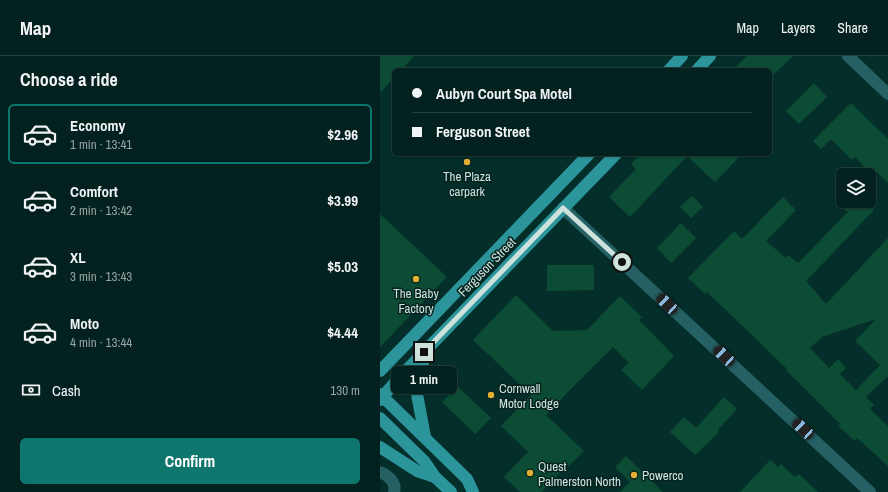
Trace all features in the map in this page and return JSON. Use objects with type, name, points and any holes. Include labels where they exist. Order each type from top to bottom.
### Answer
[{"type":"main road","points":[[671,68],[682,56]]},
{"type":"main road","points":[[699,68],[710,56]]},
{"type":"main road","name":"Ferguson Street","points":[[380,371],[587,156]]},
{"type":"main road","name":"Ferguson Street","points":[[381,397],[614,156]]},
{"type":"main road","points":[[424,352],[417,394],[425,437]]},
{"type":"main road","points":[[381,397],[425,437],[467,479],[473,492]]},
{"type":"main road","points":[[380,418],[424,460],[436,477],[451,492]]},
{"type":"main road","points":[[380,447],[417,471],[436,477]]},
{"type":"street","points":[[848,56],[888,94]]},
{"type":"street","points":[[563,208],[870,492]]},
{"type":"street","points":[[380,472],[392,480],[395,489],[394,492]]},
{"type":"building","points":[[380,56],[414,56],[403,68],[392,68],[392,80],[380,93]]},
{"type":"building","points":[[747,56],[793,56],[772,76],[772,68],[735,68]]},
{"type":"building","points":[[814,83],[827,97],[799,124],[786,111]]},
{"type":"building","points":[[851,103],[888,139],[888,183],[877,172],[876,173],[876,168],[866,168],[855,157],[852,160],[831,139],[821,149],[813,141]]},
{"type":"building","points":[[639,156],[687,156],[630,217],[609,197],[636,169],[631,164]]},
{"type":"building","points":[[687,156],[740,156],[715,182]]},
{"type":"building","points":[[692,196],[703,207],[691,218],[680,207]]},
{"type":"building","points":[[783,197],[796,210],[766,241],[786,258],[788,255],[798,263],[848,212],[843,208],[872,208],[874,210],[806,281],[826,304],[888,238],[888,376],[866,397],[874,405],[870,409],[888,426],[888,466],[857,438],[855,441],[838,426],[840,424],[786,370],[787,369],[707,292],[705,294],[688,278],[734,231],[742,239]],"holes":[[[876,319],[855,341],[880,365],[856,390],[840,374],[846,368],[838,359],[829,368],[810,348],[822,337]]]},
{"type":"building","points":[[380,214],[447,277],[380,347]]},
{"type":"building","points":[[681,223],[696,238],[671,263],[657,248]]},
{"type":"building","points":[[547,265],[594,265],[594,290],[547,291]]},
{"type":"building","points":[[516,295],[553,331],[587,330],[620,296],[642,317],[639,320],[674,356],[642,390],[621,370],[629,363],[613,347],[574,386],[546,415],[584,451],[569,466],[567,465],[542,492],[520,492],[504,477],[528,452],[501,426],[531,395],[473,340]]},
{"type":"building","points":[[457,386],[491,418],[475,434],[442,402]]},
{"type":"building","points":[[724,397],[737,409],[718,430],[719,432],[695,455],[670,432],[684,417],[696,428]]},
{"type":"building","name":"Powerco","points":[[626,456],[663,492],[620,492],[630,482],[615,467]]},
{"type":"building","points":[[770,460],[778,467],[781,464],[795,477],[799,474],[818,492],[740,492]]},
{"type":"place","name":"The Plaza carpark","points":[[467,162]]},
{"type":"place","name":"The Baby Factory","points":[[416,279]]},
{"type":"place","name":"Cornwall Motor Lodge","points":[[491,395]]},
{"type":"place","name":"Quest Palmerston North","points":[[530,473]]},
{"type":"place","name":"Powerco","points":[[634,475]]},
{"type":"route","points":[[424,352],[563,208],[622,262]]}]
